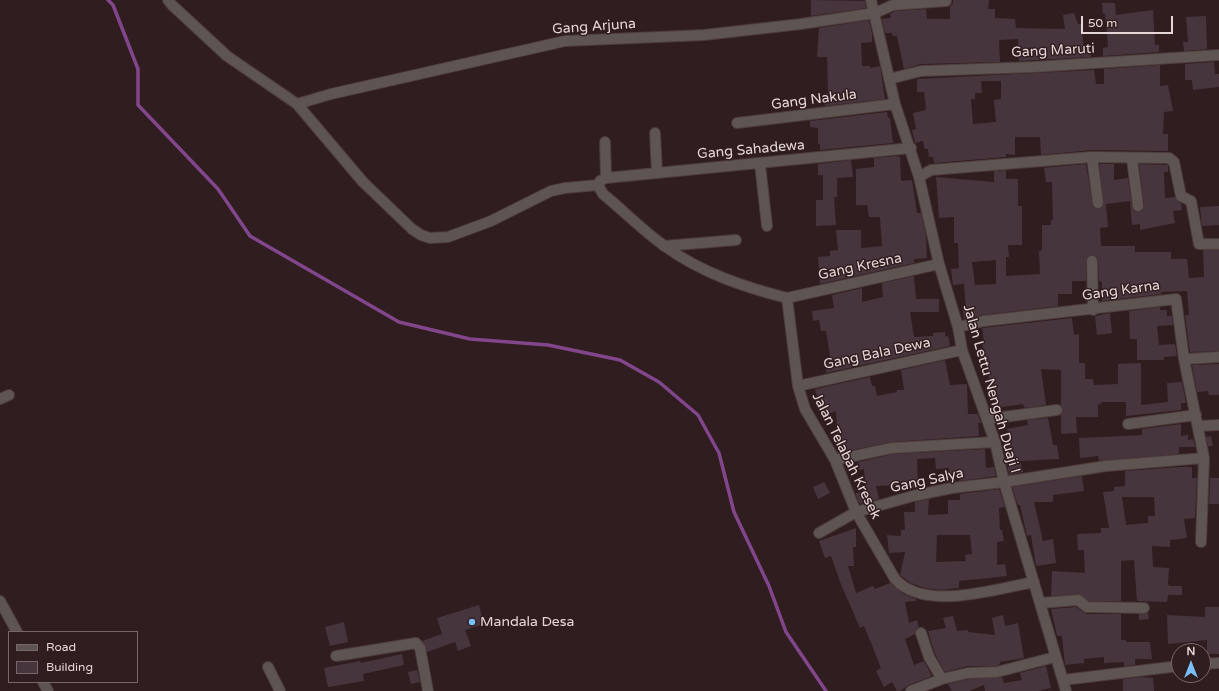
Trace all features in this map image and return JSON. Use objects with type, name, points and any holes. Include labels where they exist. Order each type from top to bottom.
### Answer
[{"type":"street","points":[[168,0],[227,56],[297,104],[363,182],[412,229],[430,238],[448,237],[491,221],[551,191],[565,188],[598,185],[600,181],[606,178],[605,142]]},
{"type":"street","name":"Jalan Lettu Nengah Duaji I","points":[[871,0],[895,104],[911,148],[919,177],[939,264],[958,328],[962,350],[988,419],[1004,482],[1066,691]]},
{"type":"street","name":"Gang Arjuna","points":[[297,104],[331,94],[565,41],[704,34],[875,13],[893,5],[946,1]]},
{"type":"street","name":"Gang Maruti","points":[[889,79],[921,71],[1034,67],[1219,55]]},
{"type":"street","name":"Gang Nakula","points":[[737,123],[895,104]]},
{"type":"street","points":[[655,132],[657,173]]},
{"type":"street","name":"Gang Sahadewa","points":[[606,178],[911,148]]},
{"type":"street","points":[[1092,157],[1098,203]]},
{"type":"street","points":[[919,177],[931,170],[1034,160],[1092,157],[1132,159],[1169,158],[1173,160],[1181,196],[1191,201],[1199,244],[1219,244]]},
{"type":"street","points":[[1132,159],[1138,206]]},
{"type":"street","points":[[760,164],[767,226]]},
{"type":"street","points":[[598,185],[603,194],[664,246],[704,270],[742,286],[787,298]]},
{"type":"street","points":[[664,246],[736,240]]},
{"type":"street","points":[[1092,261],[1093,310]]},
{"type":"street","name":"Gang Kresna","points":[[787,298],[939,264]]},
{"type":"street","name":"Jalan Telabah Kresek","points":[[787,298],[798,386],[805,408],[835,460],[856,512],[894,579],[907,589],[946,598],[1034,582]]},
{"type":"street","name":"Gang Karna","points":[[958,328],[984,320],[1093,310],[1176,299],[1184,359],[1204,458],[1201,542]]},
{"type":"street","name":"Gang Bala Dewa","points":[[798,386],[962,350]]},
{"type":"street","points":[[1184,359],[1219,357]]},
{"type":"street","points":[[988,419],[1057,410]]},
{"type":"street","points":[[1128,424],[1196,415]]},
{"type":"street","points":[[1198,426],[1219,425]]},
{"type":"street","points":[[835,460],[892,448],[995,442]]},
{"type":"street","name":"Gang Salya","points":[[819,533],[856,512],[913,496],[952,488],[1004,482],[1106,466],[1204,458]]},
{"type":"street","points":[[1041,603],[1078,600],[1087,607],[1144,608]]},
{"type":"street","points":[[0,601],[15,631]]},
{"type":"street","points":[[921,634],[934,668],[942,679]]},
{"type":"street","points":[[336,656],[413,642],[416,643],[420,648],[428,691]]},
{"type":"street","points":[[911,691],[942,679],[968,674],[997,672],[1055,657]]},
{"type":"street","points":[[268,667],[280,691]]},
{"type":"street","points":[[1063,680],[1171,667]]},
{"type":"building","points":[[811,0],[865,1],[866,8],[811,16]]},
{"type":"building","points":[[953,0],[989,0],[988,9],[995,9],[995,18],[1015,19],[1016,28],[1065,29],[1063,15],[1074,13],[1078,24],[1081,24],[1084,50],[1090,49],[1091,57],[1019,61],[1018,39],[999,40],[1000,62],[921,64],[904,69],[897,36],[893,36],[892,33],[885,33],[882,19],[891,18],[890,14],[895,11],[926,9],[927,19],[950,19],[950,6],[953,4]]},
{"type":"building","points":[[1102,3],[1115,3],[1116,15],[1153,10],[1155,45],[1159,45],[1159,52],[1103,56],[1103,48],[1108,47],[1105,14],[1103,14]]},
{"type":"building","points":[[1206,16],[1207,49],[1184,51],[1183,42],[1188,42],[1186,17]]},
{"type":"building","points":[[869,20],[872,42],[861,43],[862,66],[870,66],[870,68],[880,66],[885,99],[825,106],[824,94],[828,93],[827,57],[817,57],[819,28]]},
{"type":"building","points":[[1214,62],[1215,74],[1219,74],[1219,87],[1193,90],[1192,80],[1185,80],[1185,64]]},
{"type":"building","points":[[1160,65],[1160,86],[1168,85],[1173,111],[1164,112],[1163,134],[1168,134],[1168,151],[1092,150],[1041,155],[1040,137],[1015,137],[1015,155],[1006,154],[1006,157],[934,163],[933,157],[929,157],[928,149],[925,149],[923,141],[915,143],[912,130],[916,129],[913,113],[926,110],[924,92],[917,92],[917,79],[1094,70],[1096,84],[1104,84],[1104,69]],"holes":[[[981,81],[1001,81],[1001,99],[994,100],[996,122],[973,124],[971,99],[975,99],[975,93],[982,93]]]},
{"type":"building","points":[[887,112],[888,118],[890,118],[893,143],[820,150],[820,144],[818,144],[818,128],[810,127],[810,121]]},
{"type":"building","points":[[900,157],[901,181],[912,180],[917,213],[921,213],[926,235],[927,258],[914,259],[914,263],[820,284],[818,257],[830,256],[830,251],[838,250],[836,230],[861,230],[861,248],[882,246],[880,217],[869,217],[867,205],[856,205],[856,169],[874,167],[874,158]]},
{"type":"building","points":[[851,160],[853,177],[837,178],[837,197],[834,197],[836,225],[816,226],[816,200],[823,200],[823,175],[818,175],[818,164]]},
{"type":"building","points":[[1086,164],[1093,207],[1099,209],[1104,205],[1099,164],[1114,164],[1114,180],[1128,178],[1132,207],[1135,212],[1138,212],[1142,211],[1144,206],[1139,164],[1168,165],[1168,172],[1164,172],[1165,198],[1175,197],[1181,203],[1182,210],[1173,211],[1175,223],[1140,230],[1140,224],[1132,225],[1130,201],[1106,204],[1108,227],[1100,228],[1101,246],[1135,246],[1135,252],[1171,252],[1171,259],[1187,259],[1189,278],[1204,277],[1203,250],[1219,250],[1219,351],[1190,352],[1185,315],[1189,315],[1187,291],[1161,292],[1161,294],[1102,301],[1102,282],[1099,281],[1098,260],[1097,257],[1092,255],[1088,256],[1086,261],[1086,281],[1072,281],[1072,294],[1058,294],[1058,306],[983,315],[964,319],[963,311],[966,311],[964,284],[953,285],[951,269],[959,268],[958,243],[954,243],[954,217],[939,218],[936,177],[994,182],[994,171],[1006,170],[1006,179],[1018,179],[1018,206],[1022,206],[1022,245],[1008,245],[1009,257],[1006,257],[1006,276],[1040,274],[1039,251],[1042,250],[1042,225],[1051,225],[1051,220],[1053,220],[1052,182],[1046,182],[1044,168],[1042,168]],"holes":[[[996,260],[996,284],[975,285],[972,262]]]},
{"type":"building","points":[[1219,206],[1219,225],[1202,226],[1200,207]]},
{"type":"building","points":[[914,276],[916,299],[939,299],[939,312],[910,312],[914,337],[933,336],[933,333],[945,332],[945,337],[948,336],[950,346],[826,373],[827,362],[831,362],[826,331],[821,331],[819,320],[813,321],[812,311],[834,308],[832,295],[862,288],[862,302],[883,297],[882,283]]},
{"type":"building","points":[[1160,307],[1160,310],[1167,310],[1167,316],[1172,316],[1173,325],[1157,326],[1159,345],[1175,344],[1177,356],[1164,357],[1164,360],[1137,360],[1137,339],[1130,339],[1129,311]]},
{"type":"building","points":[[1110,313],[1112,333],[1097,335],[1095,316]]},
{"type":"building","points":[[1072,318],[1074,335],[1079,334],[1079,363],[1085,363],[1085,379],[1093,379],[1094,385],[1118,384],[1118,364],[1141,363],[1141,405],[1168,402],[1167,383],[1182,382],[1186,403],[1181,403],[1181,410],[1126,416],[1126,402],[1101,402],[1101,404],[1098,404],[1098,417],[1076,417],[1077,433],[1061,434],[1061,415],[1063,410],[1061,405],[1061,370],[1041,369],[1046,405],[1026,408],[1023,404],[995,408],[991,382],[984,360],[982,328]]},
{"type":"building","points":[[945,360],[950,385],[967,384],[968,414],[978,414],[981,423],[978,423],[979,436],[892,442],[838,453],[836,411],[822,417],[815,389],[870,377],[872,386],[875,386],[877,396],[897,392],[897,390],[904,390],[901,370]]},
{"type":"building","points":[[1219,364],[1219,395],[1209,395],[1208,391],[1197,392],[1192,365]]},
{"type":"building","points":[[1048,418],[1053,445],[1057,445],[1059,459],[1020,461],[1023,472],[1009,475],[1005,448],[1010,447],[1007,429],[1028,425],[1027,420]]},
{"type":"building","points":[[1181,424],[1181,436],[1188,435],[1188,440],[1193,439],[1195,447],[1179,447],[1179,454],[1099,461],[1098,456],[1080,458],[1079,438],[1142,435],[1142,429]]},
{"type":"building","points":[[1211,436],[1213,446],[1208,446],[1206,437]]},
{"type":"building","points":[[985,449],[986,468],[994,467],[996,476],[959,481],[959,477],[949,477],[949,468],[936,469],[935,458],[917,459],[918,488],[901,488],[901,485],[876,486],[879,499],[860,504],[856,495],[856,493],[866,491],[864,469],[859,470],[858,462],[893,454]]},
{"type":"building","points":[[1192,467],[1192,478],[1197,478],[1195,518],[1184,519],[1187,538],[1170,540],[1170,547],[1152,546],[1153,567],[1169,568],[1168,584],[1169,586],[1182,586],[1182,595],[1168,595],[1167,602],[1137,601],[1134,560],[1121,561],[1121,601],[1089,601],[1077,594],[1051,596],[1052,571],[1085,573],[1084,550],[1078,550],[1077,534],[1101,533],[1101,528],[1109,528],[1103,492],[1114,491],[1114,487],[1125,486],[1125,471]],"holes":[[[1122,497],[1154,497],[1155,516],[1148,516],[1148,523],[1126,525]]]},
{"type":"building","points":[[1082,476],[1084,491],[1053,495],[1053,502],[1034,502],[1043,541],[1053,539],[1056,563],[1036,566],[1031,535],[1027,536],[1020,505],[1018,505],[1012,487]]},
{"type":"building","points":[[1210,478],[1219,478],[1219,504],[1209,504]]},
{"type":"building","points":[[824,482],[830,493],[818,499],[813,487]]},
{"type":"building","points":[[999,489],[1005,507],[999,508],[1000,530],[1002,530],[1004,541],[997,542],[997,565],[1005,564],[1007,576],[959,581],[959,588],[941,590],[925,588],[911,583],[900,575],[905,552],[889,553],[887,535],[901,536],[901,530],[905,530],[904,512],[915,512],[915,502],[929,499],[928,515],[948,514],[948,500],[960,500],[960,494]],"holes":[[[937,535],[970,535],[972,554],[965,555],[966,561],[936,562]]]},
{"type":"building","points":[[856,528],[856,547],[853,547],[854,566],[848,566],[856,593],[873,586],[875,589],[890,583],[904,594],[916,599],[916,601],[905,602],[909,623],[917,620],[919,627],[916,629],[915,634],[905,639],[914,665],[924,661],[932,676],[909,685],[900,691],[897,691],[892,682],[884,687],[876,671],[881,668],[864,626],[860,628],[840,582],[831,556],[825,558],[819,541]]},
{"type":"building","points":[[479,605],[484,624],[465,630],[471,646],[458,651],[455,642],[427,652],[422,641],[442,634],[437,618]]},
{"type":"building","points":[[1076,607],[1087,614],[1121,614],[1121,640],[1126,640],[1126,642],[1150,642],[1152,659],[1135,659],[1135,665],[1124,666],[1124,662],[1104,663],[1104,657],[1084,659],[1084,663],[1065,665],[1062,636],[1057,636],[1051,609]]},
{"type":"building","points":[[1205,607],[1219,607],[1219,654],[1211,654],[1211,643],[1207,643],[1207,640],[1168,644],[1167,615],[1205,617]]},
{"type":"building","points":[[1148,613],[1149,619],[1139,620],[1139,614]]},
{"type":"building","points":[[1003,615],[1005,626],[1018,623],[1024,658],[1000,662],[1000,664],[996,666],[968,666],[945,672],[935,654],[928,631],[946,628],[943,618],[953,616],[957,631],[968,630],[968,632],[995,635],[992,618]]},
{"type":"building","points":[[344,622],[348,642],[330,646],[325,627]]},
{"type":"building","points":[[402,654],[404,665],[363,674],[364,681],[328,687],[324,668],[360,661],[361,663]]},
{"type":"building","points":[[1046,666],[1051,688],[1038,691],[985,691],[984,685],[969,691],[952,691],[948,684],[969,679],[1002,677],[1004,683],[1022,680],[1020,673]]},
{"type":"building","points":[[417,670],[420,682],[411,684],[408,672]]},
{"type":"building","points":[[1141,677],[1153,678],[1154,691],[1123,691],[1123,679]]},
{"type":"waterway","points":[[108,0],[113,5],[138,69],[138,105],[218,189],[250,236],[399,322],[470,339],[548,345],[620,360],[659,382],[698,415],[719,453],[734,512],[769,586],[786,632],[826,691]]},
{"type":"place","name":"Mandala Desa","points":[[472,622]]}]
